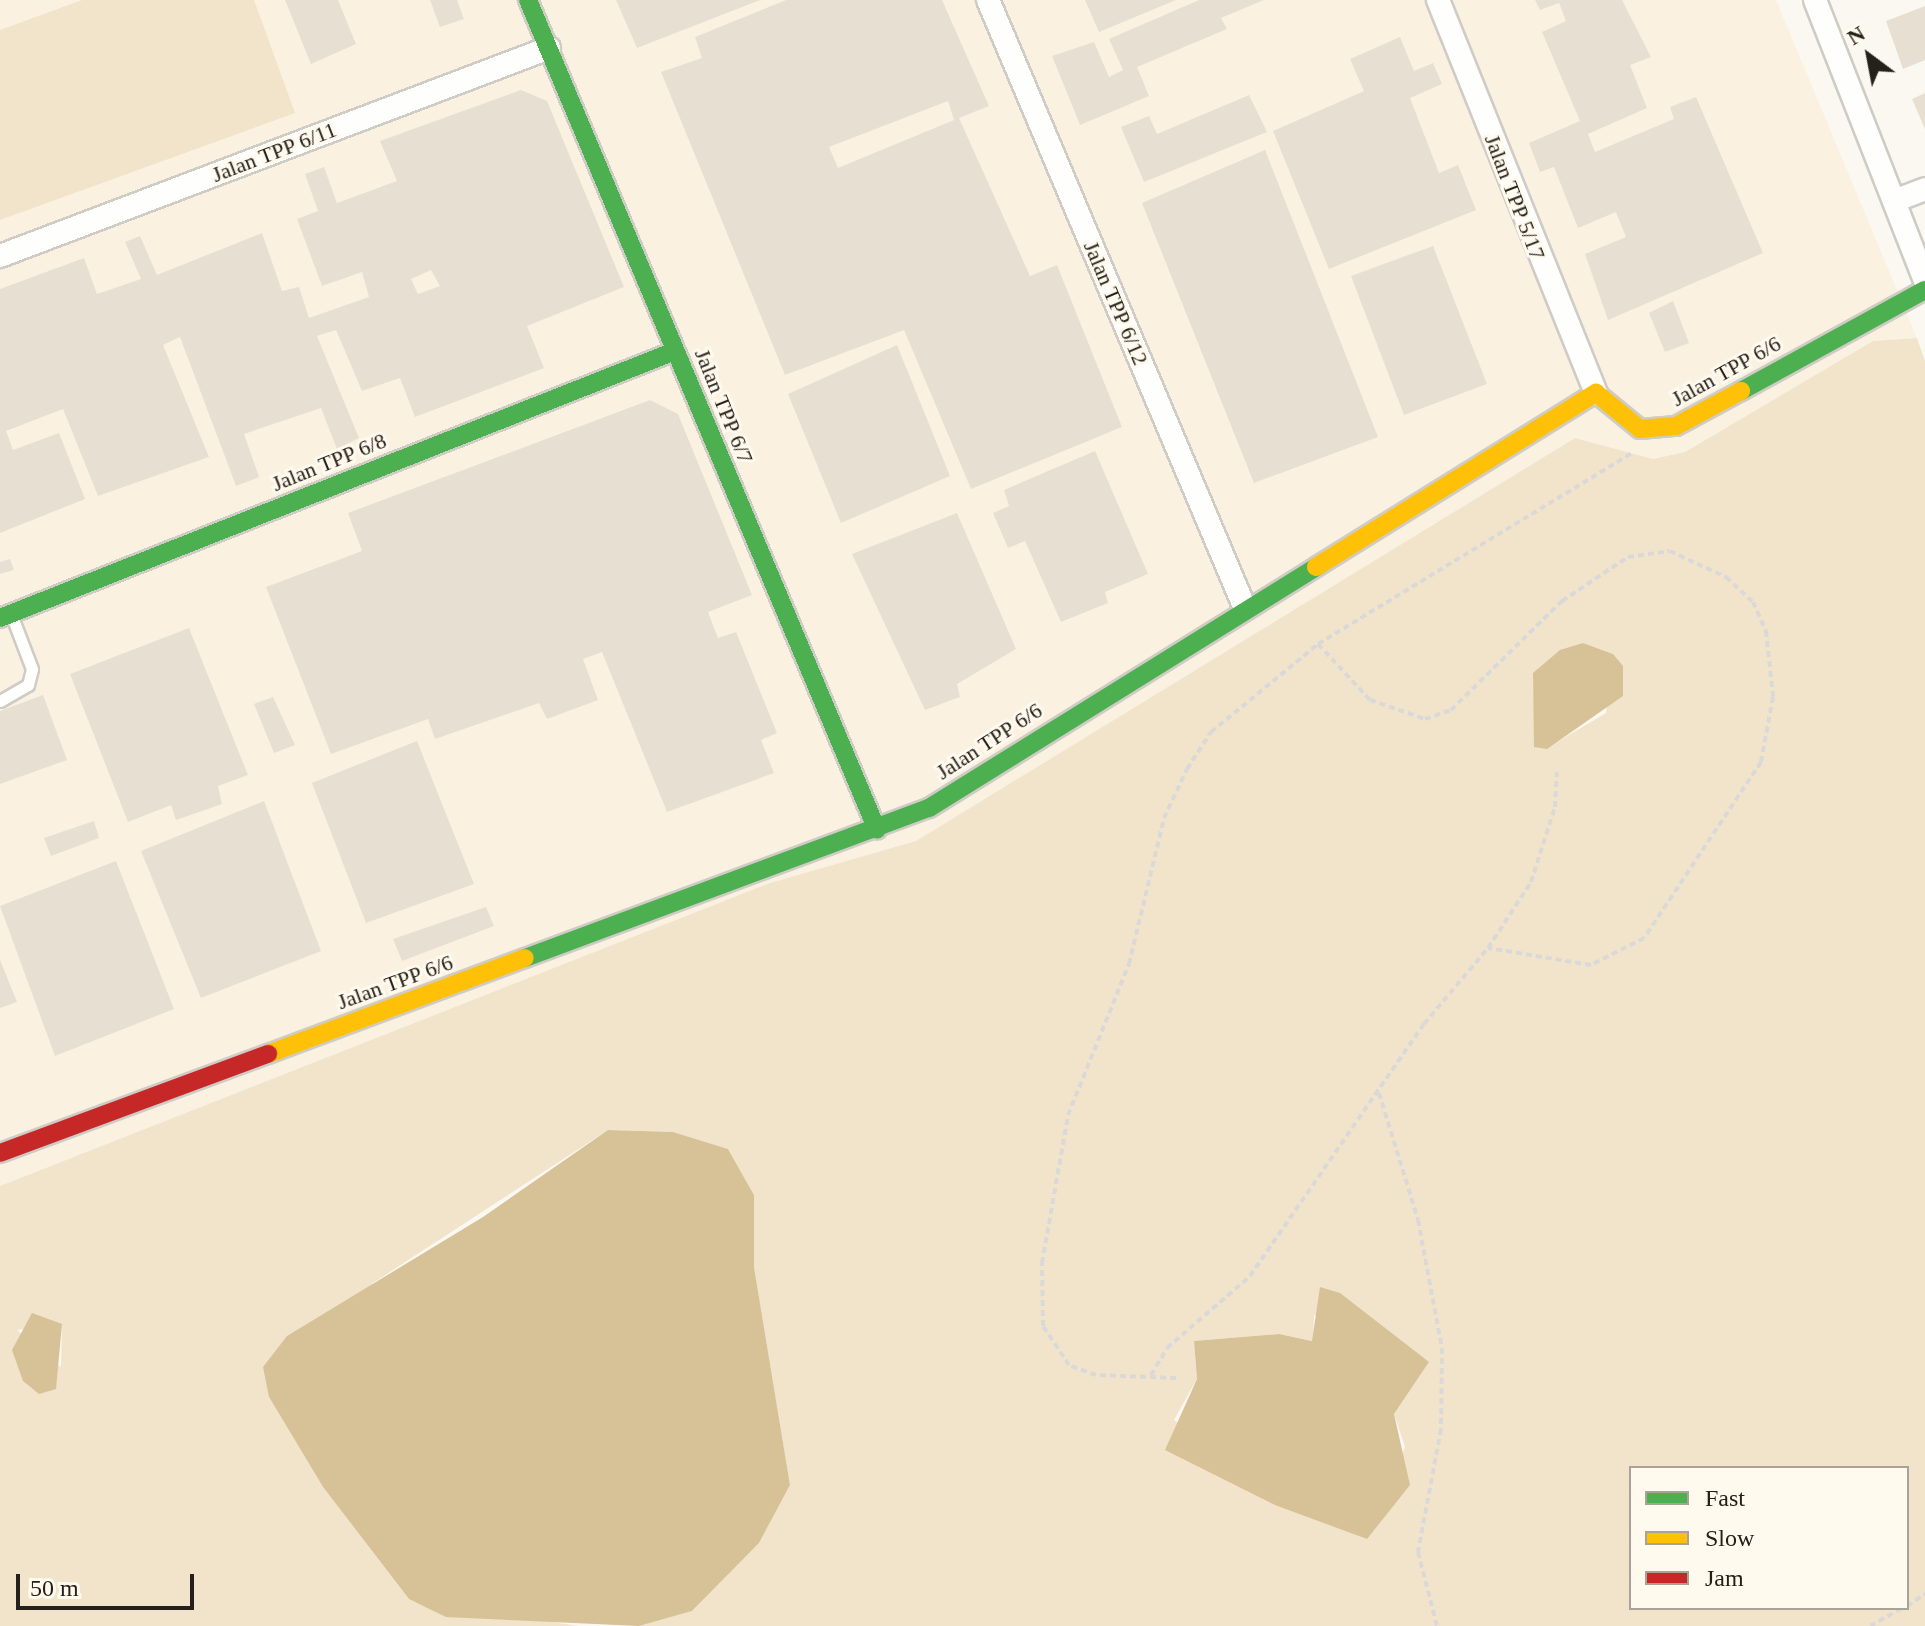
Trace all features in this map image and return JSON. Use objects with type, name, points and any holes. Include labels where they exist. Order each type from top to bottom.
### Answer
[{"type":"street","name":"Jalan TPP 6/7","points":[[528,0],[877,830]]},
{"type":"street","name":"Jalan TPP 6/12","points":[[988,0],[1244,606]]},
{"type":"street","name":"Jalan TPP 5/17","points":[[1438,0],[1596,393]]},
{"type":"street","points":[[1818,1],[1925,280]]},
{"type":"street","name":"Jalan TPP 6/11","points":[[0,256],[549,48]]},
{"type":"street","points":[[1894,201],[1925,189]]},
{"type":"street","name":"Jalan TPP 6/6","points":[[0,1153],[877,830],[929,808],[1244,606],[1596,393],[1640,429],[1676,426],[1925,290]]},
{"type":"street","name":"Jalan TPP 6/8","points":[[5,616],[675,351]]},
{"type":"lane","points":[[0,701],[28,685],[32,669],[5,616]]},
{"type":"path","points":[[1176,1378],[1096,1375],[1069,1365],[1043,1326],[1042,1263],[1068,1115],[1129,964],[1164,818],[1187,769],[1211,732],[1318,644],[1638,450]]},
{"type":"path","points":[[1318,644],[1370,700],[1425,719],[1451,710],[1562,601],[1628,557],[1670,551],[1726,577],[1753,602],[1766,631],[1773,697],[1761,762],[1644,938],[1591,965],[1488,948]]},
{"type":"path","points":[[1151,1375],[1167,1348],[1250,1276],[1379,1093],[1488,948],[1531,882],[1555,807],[1557,772]]},
{"type":"path","points":[[1379,1093],[1418,1220],[1442,1348],[1441,1429],[1418,1552],[1437,1626]]},
{"type":"path","points":[[1870,1626],[1899,1610]]},
{"type":"shaded area","points":[[0,0],[1776,0],[1917,338],[1873,341],[1685,452],[1653,459],[1575,438],[916,841],[770,883],[0,1186]]},
{"type":"shaded area","points":[[82,0],[254,0],[295,113],[0,220],[0,30]]},
{"type":"shaded area","points":[[1917,338],[1925,361],[1925,1626],[639,1626],[692,1611],[759,1543],[790,1485],[754,1267],[754,1195],[728,1149],[673,1132],[608,1130],[373,1283],[269,1397],[323,1487],[409,1599],[578,1626],[0,1626],[0,1186],[770,883],[916,841],[1575,438],[1653,459],[1685,452],[1873,341]],"holes":[[[1583,643],[1613,654],[1606,713],[1547,748],[1535,747],[1533,673]],[[1314,1315],[1429,1362],[1394,1414],[1405,1447],[1367,1539],[1332,1525],[1174,1420],[1197,1379],[1194,1341],[1279,1334],[1313,1341]],[[62,1324],[61,1367],[17,1330]]]},
{"type":"shaded area","points":[[1583,643],[1613,654],[1623,666],[1623,696],[1547,749],[1534,747],[1533,673],[1560,650]]},
{"type":"shaded area","points":[[608,1130],[673,1132],[728,1149],[754,1195],[754,1267],[790,1485],[759,1543],[692,1611],[639,1626],[446,1617],[409,1599],[323,1487],[269,1397],[263,1367],[287,1336],[483,1217]]},
{"type":"shaded area","points":[[1320,1287],[1340,1293],[1429,1362],[1394,1414],[1410,1485],[1367,1539],[1275,1505],[1165,1450],[1197,1379],[1194,1341],[1279,1334],[1312,1341]]},
{"type":"shaded area","points":[[32,1313],[62,1324],[56,1389],[39,1394],[23,1381],[12,1350]]},
{"type":"building","points":[[285,0],[338,0],[356,44],[311,64]]},
{"type":"building","points":[[430,0],[457,0],[464,19],[440,27]]},
{"type":"building","points":[[616,0],[760,0],[637,48]]},
{"type":"building","points":[[786,0],[942,0],[989,106],[959,118],[1030,276],[1057,265],[1122,427],[971,489],[904,330],[785,375],[661,72],[702,58],[695,37]],"holes":[[[948,101],[954,120],[838,168],[829,147]]]},
{"type":"building","points":[[1085,0],[1176,0],[1099,32]]},
{"type":"building","points":[[1199,0],[1264,0],[1221,18],[1227,29],[1137,67],[1149,96],[1080,125],[1052,56],[1094,42],[1109,77],[1123,70],[1109,39]]},
{"type":"building","points":[[1535,0],[1622,0],[1651,57],[1630,65],[1647,108],[1588,134],[1595,152],[1674,119],[1670,107],[1696,97],[1763,253],[1608,320],[1585,254],[1626,237],[1616,212],[1578,228],[1554,167],[1540,172],[1529,143],[1580,121],[1542,32],[1566,21],[1559,3],[1540,10]]},
{"type":"building","points":[[1925,6],[1925,60],[1903,69],[1886,21]]},
{"type":"building","points":[[1400,37],[1414,71],[1433,63],[1442,84],[1410,98],[1439,173],[1458,165],[1476,210],[1329,269],[1273,131],[1364,91],[1350,59]]},
{"type":"building","points":[[521,90],[547,101],[624,287],[527,326],[544,368],[415,417],[400,378],[362,391],[336,330],[317,336],[359,438],[337,449],[321,408],[244,434],[259,477],[236,486],[180,337],[163,345],[209,457],[98,496],[63,409],[6,431],[13,450],[59,433],[85,499],[0,533],[0,289],[84,258],[97,294],[141,279],[125,242],[140,236],[157,275],[262,233],[282,291],[299,287],[309,318],[369,297],[362,272],[322,286],[297,219],[318,211],[305,174],[324,167],[337,203],[397,181],[380,141]],"holes":[[[431,270],[440,286],[418,294],[411,279]]]},
{"type":"building","points":[[1925,93],[1925,129],[1912,99]]},
{"type":"building","points":[[1249,95],[1267,132],[1144,182],[1121,127],[1149,116],[1157,134]]},
{"type":"building","points":[[1265,150],[1378,437],[1254,483],[1142,203]]},
{"type":"building","points":[[1433,246],[1487,384],[1404,415],[1351,276]]},
{"type":"building","points":[[1673,301],[1689,343],[1665,352],[1649,313]]},
{"type":"building","points":[[897,345],[950,476],[841,523],[788,394]]},
{"type":"building","points":[[650,400],[678,414],[752,595],[708,612],[718,638],[736,632],[777,733],[761,740],[774,773],[667,812],[602,652],[583,659],[598,700],[547,719],[539,703],[435,739],[428,719],[331,754],[266,587],[362,551],[348,513]]},
{"type":"building","points":[[1095,451],[1148,574],[1105,592],[1108,603],[1061,622],[1025,541],[1008,548],[993,513],[1009,506],[1004,490]]},
{"type":"building","points":[[957,513],[1016,649],[957,684],[960,697],[925,710],[852,554]]},
{"type":"building","points":[[10,559],[14,570],[0,574],[0,562]]},
{"type":"building","points":[[189,628],[248,775],[218,786],[222,804],[176,820],[171,805],[128,822],[70,674]]},
{"type":"building","points":[[43,695],[67,760],[0,784],[0,711]]},
{"type":"building","points":[[273,697],[295,745],[274,753],[254,704]]},
{"type":"building","points":[[417,741],[474,884],[366,923],[312,783]]},
{"type":"building","points":[[264,801],[321,951],[201,998],[141,851]]},
{"type":"building","points":[[94,821],[99,838],[51,856],[44,838]]},
{"type":"building","points":[[116,861],[174,1009],[55,1056],[0,906]]},
{"type":"building","points":[[486,907],[494,926],[402,961],[393,939]]},
{"type":"building","points":[[0,960],[17,1002],[0,1008]]},
{"type":"traffic: fast","points":[[528,0],[877,830]]},
{"type":"traffic: fast","points":[[1741,391],[1925,290]]},
{"type":"traffic: fast","points":[[0,618],[675,351]]},
{"type":"traffic: fast","points":[[525,958],[929,808],[1316,567]]},
{"type":"traffic: slow","points":[[1316,567],[1596,393],[1640,429],[1676,426],[1741,391]]},
{"type":"traffic: slow","points":[[268,1054],[525,958]]},
{"type":"traffic: jam","points":[[0,1153],[268,1054]]}]
